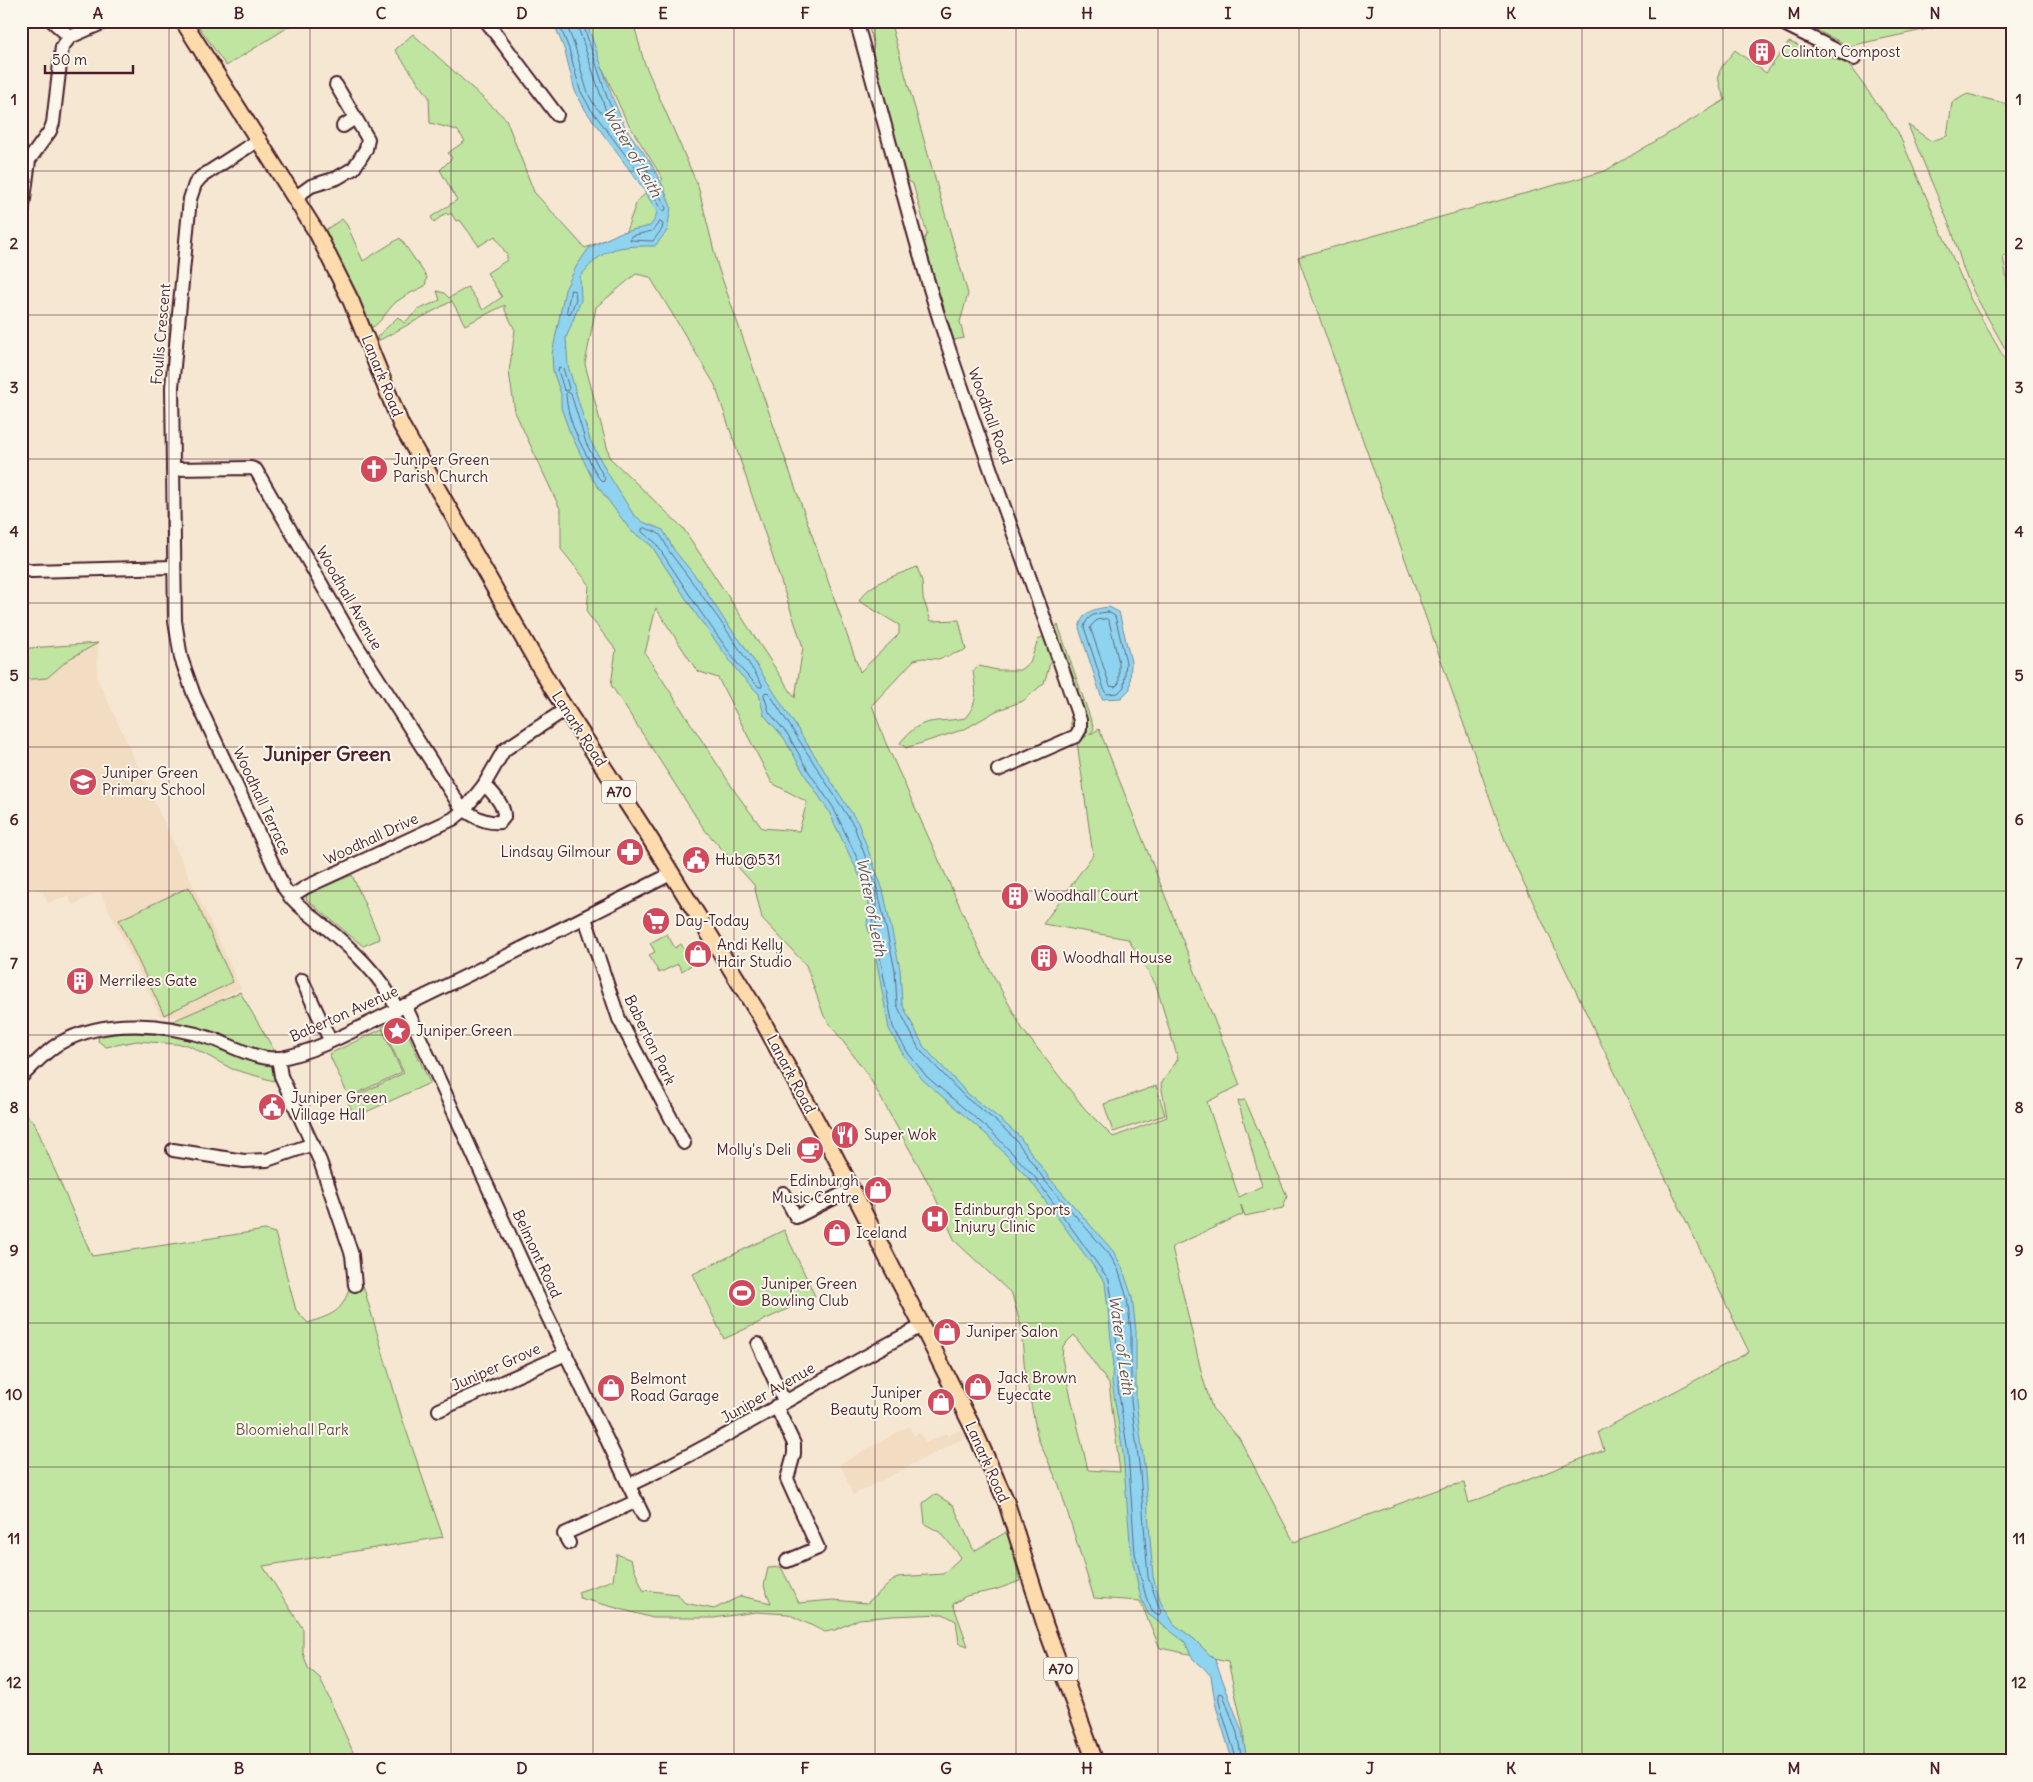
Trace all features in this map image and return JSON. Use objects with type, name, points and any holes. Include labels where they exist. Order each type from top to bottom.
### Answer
[{"type":"main road","name":"Lanark Road","points":[[183,21],[296,196],[339,274],[402,425],[539,666],[760,1016],[852,1190],[922,1326],[997,1479],[1012,1518],[1045,1625],[1094,1761]]},
{"type":"street","points":[[52,21],[70,37]]},
{"type":"street","points":[[21,222],[27,167],[26,152],[52,127],[62,47],[70,37],[107,21]]},
{"type":"street","points":[[486,21],[557,115]]},
{"type":"street","name":"Woodhall Road","points":[[856,21],[908,211],[949,348],[1046,618],[1080,720],[1080,729],[1076,736],[998,770]]},
{"type":"street","points":[[1778,21],[1854,59]]},
{"type":"street","points":[[296,196],[311,186],[337,178],[354,168],[366,149],[368,139],[336,85]]},
{"type":"street","points":[[343,126],[355,118]]},
{"type":"street","name":"Foulis Crescent","points":[[173,567],[174,365],[192,190],[201,177],[260,139]]},
{"type":"street","name":"Woodhall Avenue","points":[[173,469],[251,468],[259,473],[354,641],[464,810]]},
{"type":"street","points":[[21,568],[32,571],[173,567]]},
{"type":"street","name":"Woodhall Terrace","points":[[173,567],[174,622],[187,677],[284,888],[290,897],[351,949],[401,1007]]},
{"type":"street","name":"Woodhall Drive","points":[[290,897],[306,887],[453,819],[464,810],[484,784],[504,750],[566,709]]},
{"type":"street","points":[[464,810],[493,822],[500,822],[502,820],[505,813],[504,810],[484,784]]},
{"type":"street","name":"Baberton Avenue","points":[[22,1077],[56,1045],[98,1028],[168,1027],[216,1040],[248,1053],[268,1058],[290,1056],[330,1040],[401,1007],[671,874]]},
{"type":"street","name":"Baberton Park","points":[[585,918],[619,1020],[684,1143]]},
{"type":"street","points":[[302,980],[330,1040]]},
{"type":"street","name":"Belmont Road","points":[[401,1007],[643,1515]]},
{"type":"street","points":[[278,1058],[281,1076],[313,1144],[352,1255],[355,1285]]},
{"type":"street","points":[[173,1150],[244,1161],[267,1160],[313,1144]]},
{"type":"street","points":[[783,1193],[796,1217],[852,1190]]},
{"type":"street","name":"Juniper Avenue","points":[[630,1485],[722,1439],[780,1404],[922,1326]]},
{"type":"street","points":[[758,1344],[794,1444],[794,1454],[787,1479],[818,1548],[787,1561]]},
{"type":"street","name":"Juniper Grove","points":[[439,1410],[566,1354]]},
{"type":"street","points":[[569,1543],[564,1534],[637,1501]]},
{"type":"shaded area","name":"Juniper Green Primary School","points":[[98,643],[97,678],[241,988],[184,1017],[160,1016],[100,892],[72,905],[69,895],[48,903],[43,892],[30,887],[21,902],[21,658]]},
{"type":"shaded area","points":[[909,1426],[914,1436],[920,1432],[926,1443],[946,1433],[948,1436],[962,1429],[966,1437],[853,1495],[840,1464]]},
{"type":"green space","points":[[195,21],[291,21],[290,26],[226,66]]},
{"type":"green space","points":[[581,21],[633,21],[644,62],[698,186],[718,267],[860,672],[899,634],[899,625],[859,601],[864,594],[877,584],[917,567],[922,581],[923,598],[931,621],[959,620],[966,650],[938,659],[923,658],[914,660],[872,705],[885,741],[980,951],[1023,1030],[1085,1109],[1113,1137],[1167,1117],[1161,1084],[1178,1059],[1156,985],[1128,939],[1043,924],[1093,855],[1077,742],[1087,736],[1071,728],[1070,692],[1051,660],[1044,683],[1023,701],[996,711],[965,729],[906,748],[900,743],[908,734],[922,724],[965,718],[973,707],[975,696],[973,671],[979,666],[997,670],[1020,670],[1030,662],[1038,640],[1058,625],[1094,729],[1089,735],[1099,729],[1240,1085],[1207,1102],[1239,1197],[1262,1186],[1238,1101],[1245,1100],[1287,1196],[1283,1208],[1245,1216],[1241,1205],[1243,1214],[1172,1247],[1202,1375],[1212,1408],[1239,1438],[1294,1542],[1445,1487],[1464,1483],[1469,1503],[1604,1450],[1598,1432],[1749,1352],[1509,852],[1298,257],[1605,171],[1725,100],[1719,83],[1719,73],[1724,63],[1735,50],[1766,73],[1789,42],[1848,64],[1898,132],[1971,300],[2012,372],[2012,1761],[1244,1761],[1244,1732],[1228,1662],[1160,1648],[1140,1601],[1094,1598],[1059,1485],[1038,1439],[1025,1373],[1021,1327],[1012,1294],[955,1241],[930,1186],[868,1075],[824,1016],[806,965],[762,918],[754,885],[704,829],[611,685],[616,650],[587,613],[589,584],[561,549],[561,511],[515,412],[509,372],[515,330],[505,310],[505,305],[465,325],[452,301],[378,341],[377,337],[398,317],[404,323],[418,310],[440,300],[437,291],[444,293],[449,298],[468,287],[483,310],[502,297],[487,273],[507,260],[507,255],[495,236],[479,246],[460,220],[456,221],[451,213],[448,215],[446,213],[434,222],[431,217],[457,200],[440,170],[452,158],[448,153],[465,141],[457,130],[430,123],[429,97],[395,50],[413,34],[506,119],[534,192],[585,248],[626,231],[637,201],[663,179],[626,120]],"holes":[[[636,274],[650,277],[715,385],[803,647],[795,698],[683,528],[610,458],[585,364],[596,307]],[[656,608],[697,671],[718,678],[772,783],[807,802],[799,831],[762,828],[736,793],[645,653]],[[1074,1335],[1109,1384],[1120,1472],[1088,1470],[1062,1359],[1063,1346]]]},
{"type":"green space","points":[[867,21],[890,21],[968,294],[960,322],[964,338],[954,340],[923,241],[927,234],[913,184],[906,179],[871,54],[874,45]]},
{"type":"green space","points":[[1797,21],[1944,21],[1937,27],[1849,46]]},
{"type":"green space","points":[[1967,94],[2012,105],[2012,131],[2007,146],[2012,151],[2012,254],[2003,256],[2012,310],[2012,361],[1975,295],[1964,271],[1952,231],[1908,125],[1931,141],[1947,136],[1952,103]]},
{"type":"green space","points":[[342,219],[347,225],[363,261],[400,238],[427,277],[425,286],[396,302],[378,323],[364,331],[322,232]]},
{"type":"green space","points":[[98,643],[69,659],[47,678],[21,680],[21,650]]},
{"type":"green space","points":[[352,875],[380,939],[363,946],[306,899],[307,894]]},
{"type":"green space","points":[[189,887],[233,982],[164,1015],[119,920]]},
{"type":"green space","points":[[667,934],[675,948],[681,944],[693,964],[682,971],[678,964],[659,973],[649,955],[655,952],[650,943]]},
{"type":"green space","points":[[240,992],[274,1050],[274,1081],[232,1069],[188,1045],[137,1041],[106,1047],[98,1041],[101,1026],[173,1021]]},
{"type":"green space","points":[[401,1018],[430,1083],[355,1117],[347,1100],[404,1073],[382,1027]]},
{"type":"green space","points":[[382,1029],[402,1072],[349,1097],[329,1054]]},
{"type":"green space","points":[[1156,1086],[1165,1115],[1113,1132],[1104,1104]]},
{"type":"green space","name":"Bloomiehall Park","points":[[21,1110],[34,1122],[92,1256],[265,1230],[275,1233],[296,1310],[308,1323],[330,1314],[340,1307],[350,1286],[363,1285],[402,1418],[443,1537],[263,1566],[303,1629],[303,1653],[308,1668],[320,1678],[357,1761],[21,1761]]},
{"type":"green space","points":[[784,1230],[815,1296],[724,1339],[693,1274]]},
{"type":"green space","points":[[935,1494],[953,1505],[974,1551],[1008,1531],[1020,1581],[995,1590],[966,1596],[953,1604],[968,1646],[959,1643],[956,1621],[943,1614],[859,1619],[835,1630],[825,1632],[788,1614],[756,1612],[713,1618],[653,1618],[580,1598],[578,1592],[613,1580],[617,1554],[631,1560],[643,1590],[677,1594],[685,1603],[714,1609],[741,1596],[771,1603],[764,1586],[768,1568],[781,1567],[799,1603],[833,1600],[867,1603],[897,1577],[943,1574],[961,1557],[941,1533],[925,1524],[923,1503]]},
{"type":"water","name":"Water of Leith","points":[[553,21],[586,21],[613,99],[625,127],[649,160],[663,186],[671,207],[667,231],[655,246],[631,246],[613,250],[597,259],[580,277],[581,300],[566,338],[568,366],[590,440],[633,514],[643,522],[663,530],[674,550],[700,582],[725,621],[745,647],[858,823],[883,890],[900,969],[902,1004],[924,1047],[968,1094],[1019,1136],[1050,1179],[1113,1251],[1122,1267],[1132,1297],[1136,1331],[1136,1401],[1145,1472],[1153,1577],[1161,1603],[1174,1624],[1194,1639],[1215,1660],[1242,1731],[1247,1761],[1230,1761],[1231,1756],[1215,1703],[1211,1676],[1193,1659],[1185,1642],[1148,1614],[1141,1598],[1131,1554],[1123,1453],[1112,1382],[1113,1357],[1105,1282],[1030,1180],[987,1135],[923,1080],[904,1056],[889,1029],[875,952],[867,925],[869,905],[861,879],[828,810],[784,738],[764,715],[759,694],[739,673],[698,617],[651,545],[631,531],[593,480],[569,430],[561,408],[561,394],[553,371],[552,354],[565,290],[576,267],[589,248],[619,233],[650,226],[657,212],[643,188],[586,111],[575,91],[565,51]]},
{"type":"water","points":[[1109,607],[1119,612],[1131,662],[1130,689],[1121,698],[1102,699],[1079,628],[1086,614]]},
{"type":"place","name":"Colinton Compost","points":[[1762,52]]},
{"type":"place","name":"Juniper Green Parish Church","points":[[374,469]]},
{"type":"place","name":"Juniper Green Primary School","points":[[83,782]]},
{"type":"place","name":"Lindsay Gilmour","points":[[630,852]]},
{"type":"place","name":"Hub@531","points":[[696,860]]},
{"type":"place","name":"Woodhall Court","points":[[1015,896]]},
{"type":"place","name":"Day-Today","points":[[656,921]]},
{"type":"place","name":"Andi Kelly Hair Studio","points":[[698,954]]},
{"type":"place","name":"Woodhall House","points":[[1044,958]]},
{"type":"place","name":"Merrilees Gate","points":[[80,981]]},
{"type":"place","name":"Juniper Green","points":[[397,1031]]},
{"type":"place","name":"Juniper Green Village Hall","points":[[272,1107]]},
{"type":"place","name":"Super Wok","points":[[845,1135]]},
{"type":"place","name":"Molly's Deli","points":[[810,1150]]},
{"type":"place","name":"Edinburgh Music Centre","points":[[878,1190]]},
{"type":"place","name":"Edinburgh Sports Injury Clinic","points":[[935,1219]]},
{"type":"place","name":"Iceland","points":[[837,1233]]},
{"type":"place","name":"Juniper Green Bowling Club","points":[[742,1293]]},
{"type":"place","name":"Juniper Salon","points":[[947,1332]]},
{"type":"place","name":"Jack Brown Eyecate","points":[[978,1387]]},
{"type":"place","name":"Belmont Road Garage","points":[[611,1388]]},
{"type":"place","name":"Juniper Beauty Room","points":[[941,1402]]},
{"type":"district","name":"Juniper Green","points":[[327,754]]}]
